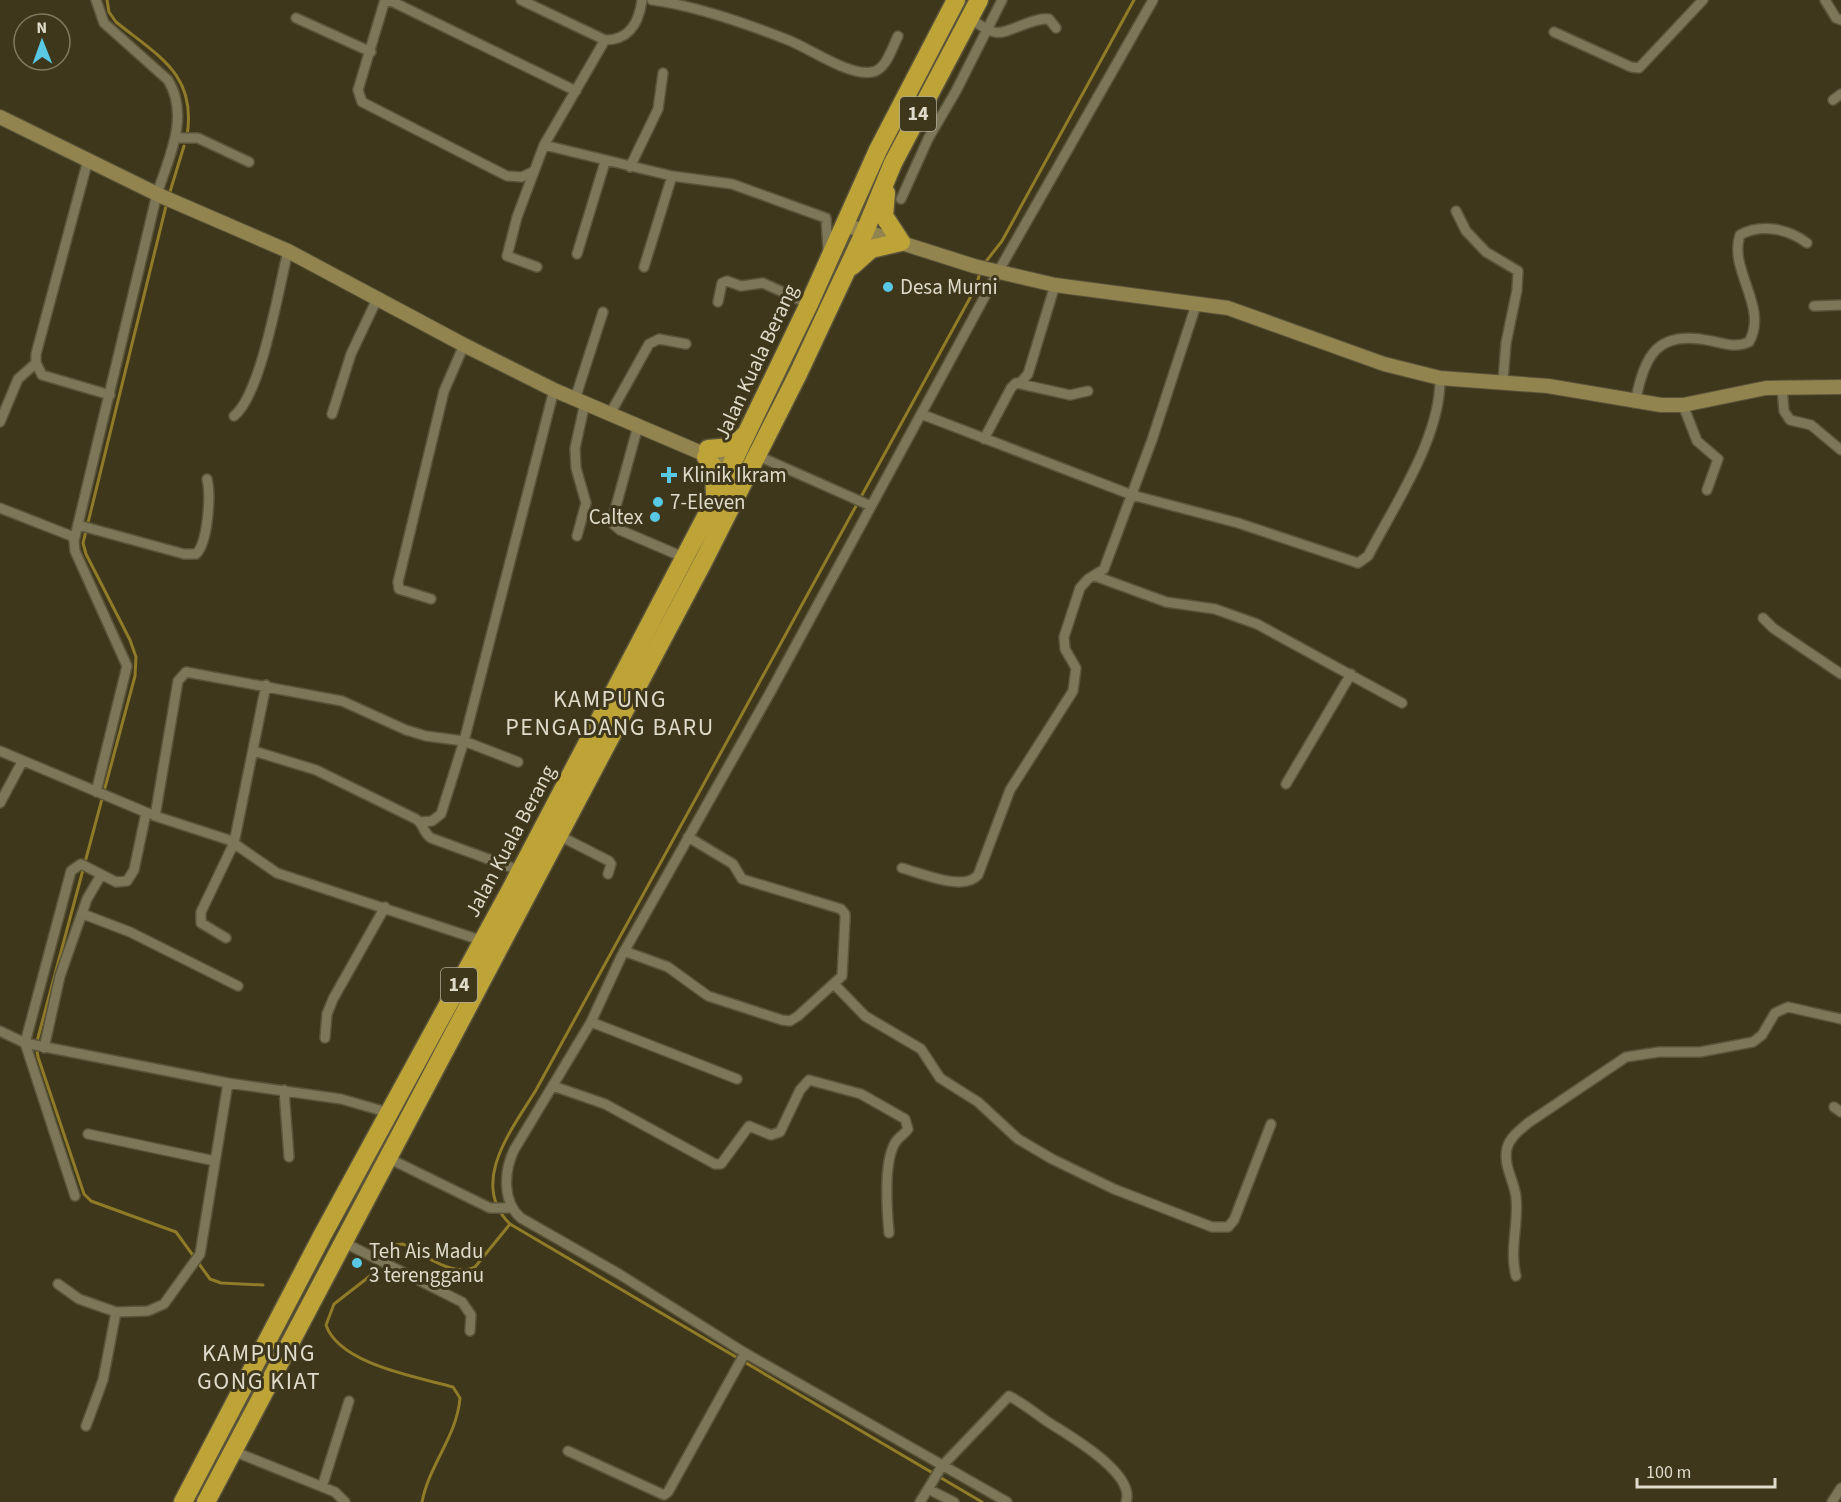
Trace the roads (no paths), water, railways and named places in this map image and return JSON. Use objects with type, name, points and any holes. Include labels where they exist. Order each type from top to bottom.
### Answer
[{"type":"highway","name":"Jalan Kuala Berang","points":[[206,1502],[703,562],[732,523],[746,464],[747,433],[809,304],[878,150],[956,0]]},
{"type":"highway","name":"Jalan Kuala Berang","points":[[183,1502],[521,871],[683,557],[712,505],[791,404],[798,374],[865,231],[893,163],[979,0]]},
{"type":"highway","points":[[878,150],[891,152],[900,135],[910,130]]},
{"type":"highway","points":[[834,296],[861,256],[882,245],[901,242],[884,216],[885,197],[893,163]]},
{"type":"highway","points":[[712,505],[716,476],[707,453],[740,443],[747,433]]},
{"type":"main road","points":[[0,117],[159,195],[288,251],[554,390],[707,453],[746,464]]},
{"type":"main road","points":[[845,225],[974,266],[1054,285],[1197,302],[1259,318],[1412,373],[1440,378],[1503,381],[1548,386],[1635,403],[1683,405],[1782,387],[1841,387]]},
{"type":"street","points":[[96,0],[104,23],[171,85],[177,106],[176,138],[159,195],[80,526],[74,537],[75,551],[127,666],[101,793]]},
{"type":"street","points":[[534,171],[522,177],[507,176],[362,102],[358,90],[384,3],[389,0],[576,91]]},
{"type":"street","points":[[521,0],[606,40],[620,39],[626,35],[638,20],[642,0]]},
{"type":"street","points":[[652,0],[677,4],[788,40],[852,70],[865,73],[874,72],[882,67],[898,36]]},
{"type":"street","points":[[902,199],[928,138],[956,91],[1002,0]]},
{"type":"street","points":[[509,1209],[508,1164],[591,1022],[624,951],[868,505],[921,414],[996,272],[1153,0]]},
{"type":"street","points":[[1554,32],[1630,67],[1638,68],[1703,0]]},
{"type":"street","points":[[1825,0],[1836,18],[1841,20]]},
{"type":"street","points":[[296,18],[371,52]]},
{"type":"street","points":[[969,18],[1000,33],[1039,18],[1048,19],[1056,28]]},
{"type":"street","points":[[537,267],[507,256],[517,217],[544,145],[606,40]]},
{"type":"street","points":[[630,167],[658,109],[663,73]]},
{"type":"street","points":[[936,78],[956,91]]},
{"type":"street","points":[[910,130],[928,138]]},
{"type":"street","points":[[176,138],[198,138],[249,162]]},
{"type":"street","points":[[544,145],[605,162],[672,176],[732,184],[826,218],[827,264]]},
{"type":"street","points":[[88,160],[42,327],[36,363],[42,375],[110,395]]},
{"type":"street","points":[[576,254],[605,162]]},
{"type":"street","points":[[644,267],[672,176]]},
{"type":"street","points":[[1456,211],[1466,231],[1486,252],[1518,271],[1517,290],[1506,343],[1503,381]]},
{"type":"street","points":[[1635,403],[1642,371],[1648,360],[1667,342],[1693,338],[1735,346],[1749,342],[1753,309],[1738,260],[1737,242],[1740,235],[1754,230],[1779,230],[1799,237],[1807,243]]},
{"type":"street","points":[[234,416],[246,405],[270,328],[288,251]]},
{"type":"street","points":[[718,302],[722,283],[727,280],[741,286],[763,283],[809,304]]},
{"type":"street","points":[[984,439],[1011,388],[1028,374],[1054,285]]},
{"type":"street","points":[[332,414],[351,354],[377,299]]},
{"type":"street","points":[[902,868],[955,883],[968,882],[978,875],[1010,790],[1073,691],[1076,668],[1065,649],[1064,637],[1080,588],[1088,579],[1104,569],[1152,440],[1197,302]]},
{"type":"street","points":[[1814,306],[1841,305]]},
{"type":"street","points":[[577,536],[586,503],[576,468],[575,448],[580,401],[603,312]]},
{"type":"street","points":[[610,414],[649,344],[659,339],[686,344]]},
{"type":"street","points":[[430,599],[399,589],[398,582],[444,391],[464,345]]},
{"type":"street","points":[[0,422],[18,379],[36,363]]},
{"type":"street","points":[[921,414],[1131,495],[1238,524],[1358,563],[1364,561],[1427,441],[1439,405],[1440,378]]},
{"type":"street","points":[[1021,382],[1070,395],[1088,391]]},
{"type":"street","points":[[1782,387],[1784,411],[1790,420],[1811,426],[1841,450]]},
{"type":"street","points":[[254,751],[316,770],[420,822],[432,820],[441,814],[464,741],[554,390]]},
{"type":"street","points":[[1683,405],[1697,441],[1718,459],[1707,490]]},
{"type":"street","points":[[638,426],[613,517],[614,525],[620,530],[683,557]]},
{"type":"street","points":[[746,464],[868,505]]},
{"type":"street","points":[[80,526],[184,555],[196,554],[203,544],[208,500],[207,479]]},
{"type":"street","points":[[0,508],[74,537]]},
{"type":"street","points":[[1095,576],[1166,602],[1196,605],[1238,616],[1283,636],[1402,703]]},
{"type":"street","points":[[1763,618],[1773,628],[1840,673]]},
{"type":"street","points":[[75,1196],[27,1044],[68,878],[76,866],[91,868],[120,883],[131,877],[151,815],[180,676],[186,672],[196,672],[342,701],[426,736],[464,741],[518,762]]},
{"type":"street","points":[[1286,784],[1351,674]]},
{"type":"street","points":[[226,938],[205,927],[200,918],[234,843],[266,685]]},
{"type":"street","points":[[0,751],[151,815],[234,843],[277,873],[483,941]]},
{"type":"street","points":[[0,803],[22,762]]},
{"type":"street","points":[[420,822],[425,835],[431,838],[521,871]]},
{"type":"street","points":[[558,835],[609,861],[611,864],[608,874]]},
{"type":"street","points":[[624,951],[668,967],[708,996],[782,1020],[790,1020],[798,1016],[834,985],[844,969],[845,914],[841,909],[742,879],[733,864],[688,837]]},
{"type":"street","points":[[42,1048],[60,976],[83,914],[101,875]]},
{"type":"street","points":[[325,1038],[327,1014],[333,999],[385,908]]},
{"type":"street","points":[[83,914],[130,932],[238,986]]},
{"type":"street","points":[[834,985],[865,1016],[921,1049],[940,1078],[978,1102],[1018,1139],[1052,1159],[1114,1189],[1212,1227],[1228,1227],[1234,1220],[1270,1124]]},
{"type":"street","points":[[1516,1276],[1512,1251],[1516,1197],[1506,1162],[1509,1142],[1522,1128],[1626,1057],[1659,1052],[1700,1053],[1753,1042],[1762,1035],[1775,1013],[1788,1007],[1841,1020]]},
{"type":"street","points":[[591,1022],[737,1079]]},
{"type":"street","points":[[0,1031],[27,1044],[42,1048],[228,1083],[341,1099],[390,1113]]},
{"type":"street","points":[[553,1086],[599,1102],[715,1164],[721,1164],[749,1126],[771,1135],[780,1132],[800,1090],[809,1080],[861,1094],[905,1119],[908,1124],[908,1129],[896,1140],[892,1151],[885,1196],[889,1233]]},
{"type":"street","points":[[58,1284],[79,1299],[116,1312],[157,1310],[164,1304],[200,1254],[228,1083]]},
{"type":"street","points":[[284,1090],[289,1157]]},
{"type":"street","points":[[88,1134],[215,1161]]},
{"type":"street","points":[[388,1158],[490,1208],[509,1209],[619,1274],[744,1356],[941,1469],[1006,1502]]},
{"type":"street","points":[[343,1242],[462,1302],[471,1315],[470,1331]]},
{"type":"street","points":[[86,1426],[102,1380],[116,1312]]},
{"type":"street","points":[[568,1450],[659,1496],[664,1495],[668,1492],[744,1356]]},
{"type":"street","points":[[920,1502],[941,1469],[1009,1396],[1109,1465],[1127,1490],[1126,1502]]},
{"type":"street","points":[[322,1487],[350,1401]]},
{"type":"street","points":[[233,1451],[335,1492],[345,1502]]},
{"type":"street","points":[[931,1486],[954,1502]]},
{"type":"street","points":[[1832,1502],[1841,1488]]},
{"type":"waterway","points":[[107,0],[109,12],[116,22],[160,57],[180,82],[186,97],[189,115],[187,136]]},
{"type":"waterway","points":[[984,264],[1002,241],[1134,0]]},
{"type":"waterway","points":[[169,195],[184,146]]},
{"type":"waterway","points":[[167,202],[83,543],[86,554],[130,640],[136,657],[135,676],[36,1045],[84,1194],[91,1201],[176,1232],[210,1279],[221,1283],[263,1285]]},
{"type":"waterway","points":[[980,272],[976,287],[536,1090],[516,1121],[499,1156],[494,1174],[493,1191],[498,1208],[510,1224],[982,1502]]},
{"type":"waterway","points":[[382,1258],[394,1245],[403,1244],[438,1263],[466,1270],[475,1267],[510,1224]]},
{"type":"waterway","points":[[379,1264],[370,1276],[334,1304],[326,1325],[334,1338],[346,1350],[362,1359],[400,1373],[453,1387],[460,1398],[454,1425],[430,1475],[422,1502]]},
{"type":"place","name":"Desa Murni","points":[[888,287]]},
{"type":"place","name":"Klinik Ikram","points":[[669,475]]},
{"type":"place","name":"7-Eleven","points":[[658,502]]},
{"type":"place","name":"Caltex","points":[[655,517]]},
{"type":"place","name":"Teh Ais Madu 3 terengganu","points":[[357,1263]]},
{"type":"district","name":"KAMPUNG PENGADANG BARU","points":[[610,713]]},
{"type":"district","name":"KAMPUNG GONG KIAT","points":[[259,1367]]}]
